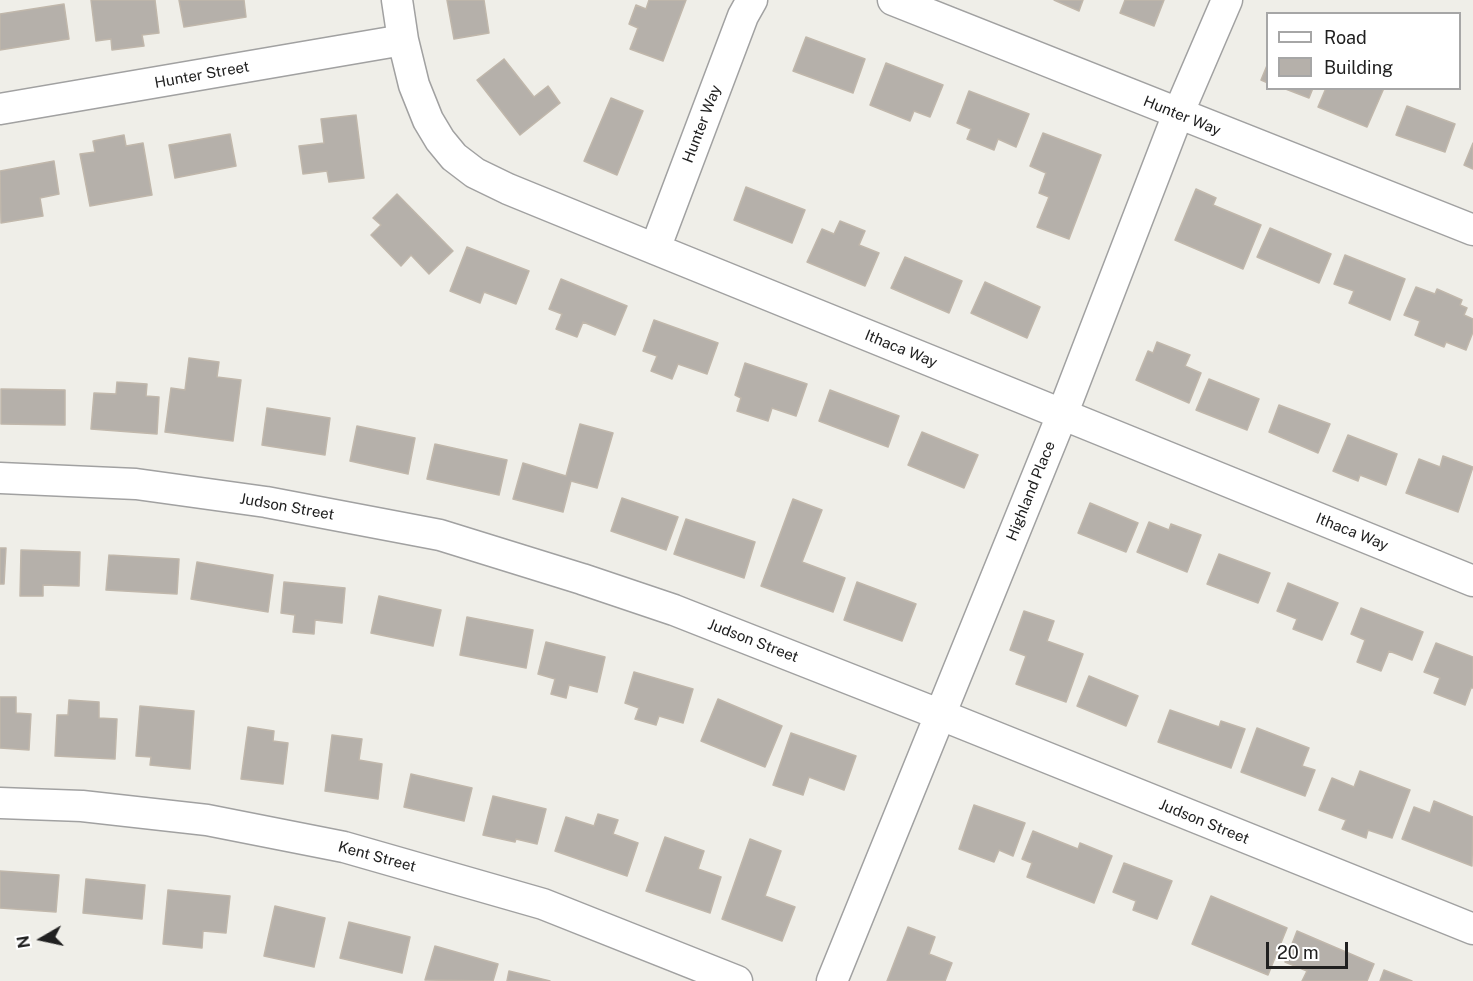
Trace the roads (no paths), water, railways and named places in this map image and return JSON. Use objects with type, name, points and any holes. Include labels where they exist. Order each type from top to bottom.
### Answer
[{"type":"street","name":"Ithaca Way","points":[[397,0],[403,40],[414,85],[428,120],[454,157],[475,173],[508,189],[1473,581]]},
{"type":"street","name":"Hunter Way","points":[[655,249],[742,16],[752,0]]},
{"type":"street","name":"Hunter Way","points":[[892,0],[1473,230]]},
{"type":"street","name":"Highland Place","points":[[832,981],[1062,415],[1178,114],[1227,0]]},
{"type":"street","name":"Hunter Street","points":[[0,109],[403,40]]},
{"type":"street","name":"Judson Street","points":[[0,478],[148,486],[266,502],[440,536],[582,579],[674,610],[1473,929]]},
{"type":"street","name":"Kent Street","points":[[0,804],[82,807],[207,820],[344,848],[543,904],[737,981]]}]
